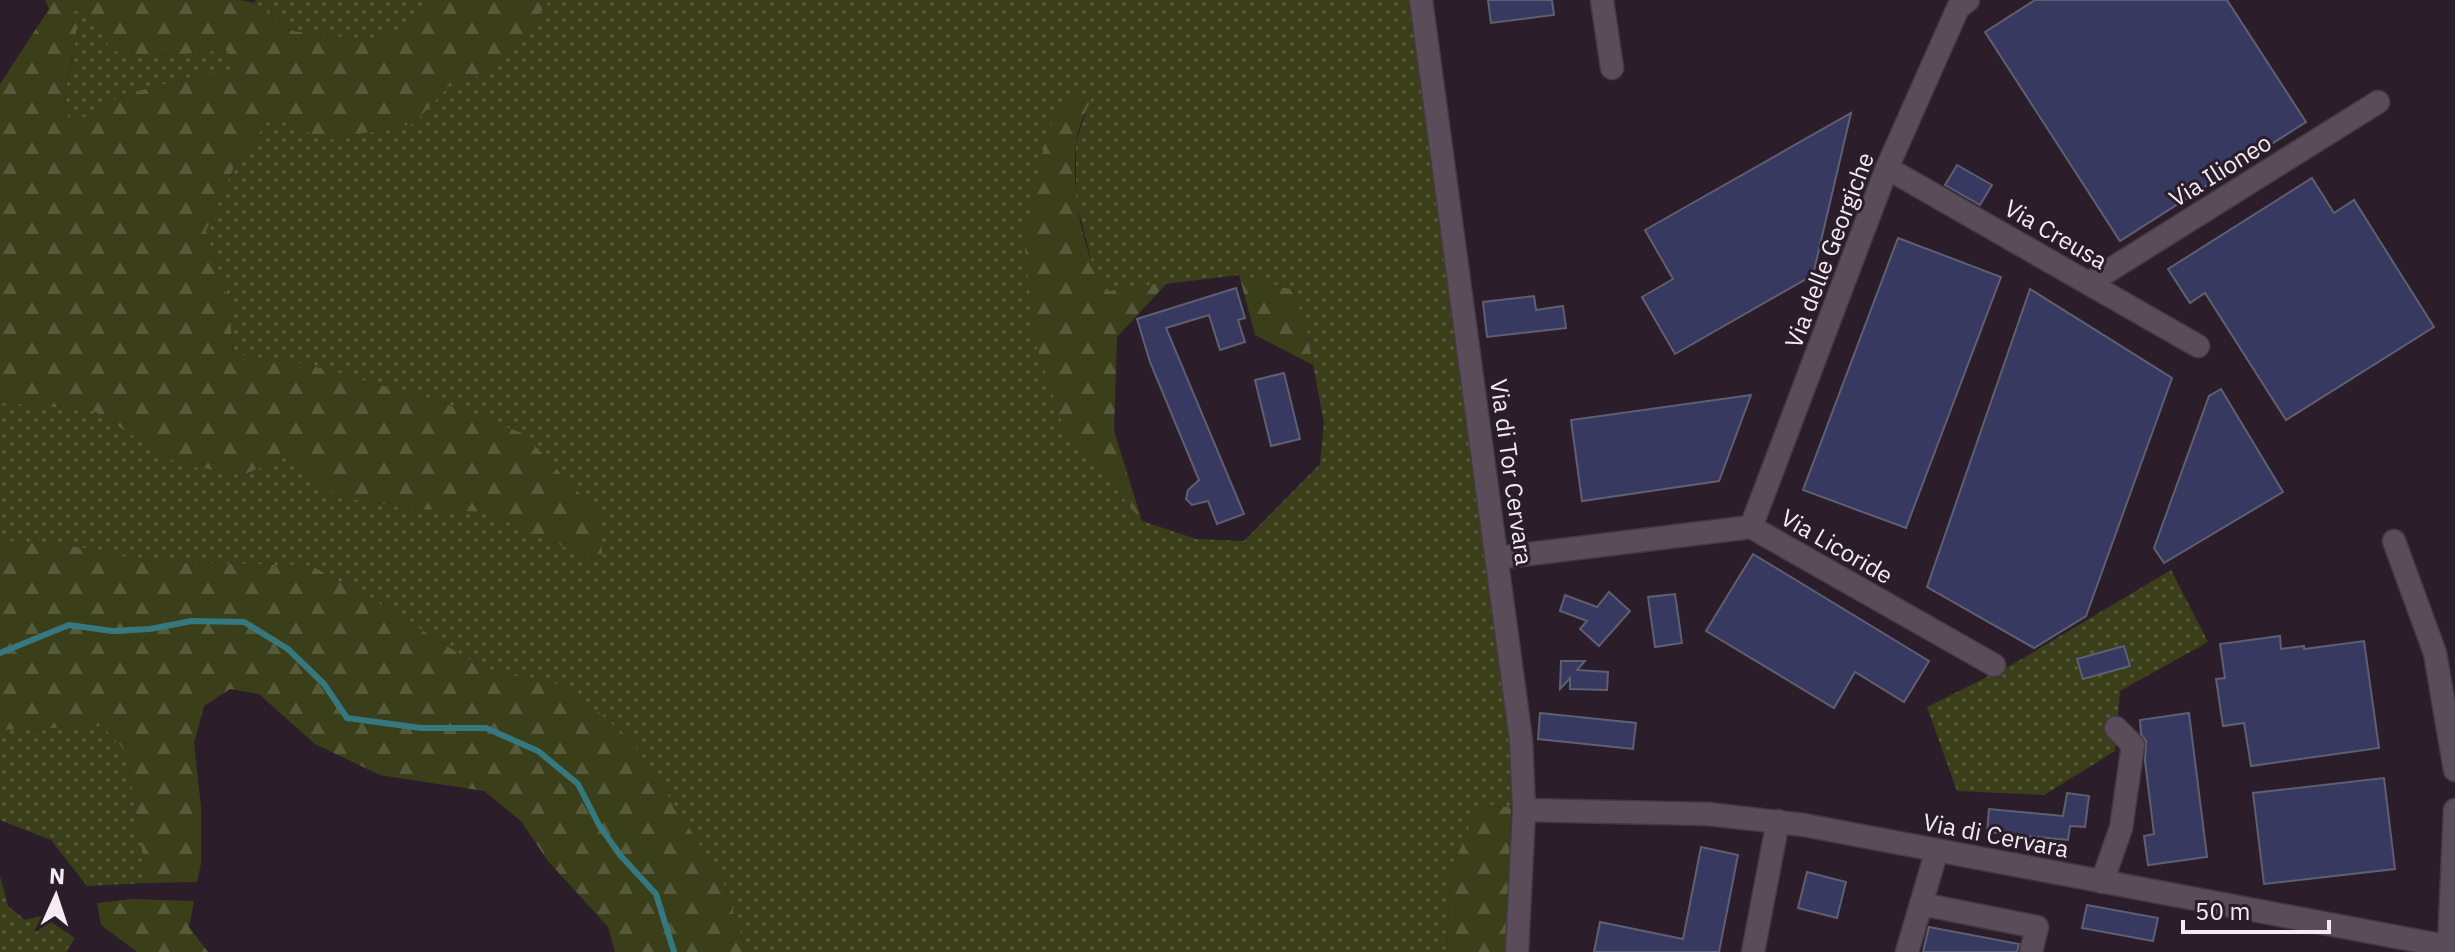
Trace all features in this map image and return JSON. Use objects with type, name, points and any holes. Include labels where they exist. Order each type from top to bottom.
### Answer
[{"type":"street","name":"Via di Tor Cervara","points":[[1421,0],[1521,740],[1524,810],[1517,952]]},
{"type":"street","points":[[1602,0],[1612,68]]},
{"type":"street","name":"Via delle Georgiche","points":[[1751,527],[1887,168],[1958,8],[1968,0]]},
{"type":"street","name":"Via Ilioneo","points":[[2089,283],[2378,102]]},
{"type":"street","name":"Via Creusa","points":[[1887,168],[2198,346]]},
{"type":"street","name":"Via Licoride","points":[[1497,558],[1751,527],[1994,665]]},
{"type":"street","points":[[2394,541],[2435,653],[2455,770]]},
{"type":"street","points":[[2102,882],[2121,828],[2133,745],[2116,728]]},
{"type":"street","name":"Via di Cervara","points":[[1524,810],[1708,814],[1778,821],[2452,947]]},
{"type":"street","points":[[2452,947],[2455,810]]},
{"type":"street","points":[[1753,952],[1778,821]]},
{"type":"street","points":[[1907,952],[1937,850]]},
{"type":"street","points":[[1921,904],[2037,927],[2031,952]]},
{"type":"green space","points":[[45,0],[240,0],[254,3],[293,31],[363,40],[399,32],[438,0],[550,0],[492,71],[448,87],[413,124],[327,140],[271,117],[235,165],[206,231],[229,304],[233,354],[310,365],[446,404],[524,434],[599,515],[603,564],[486,512],[412,509],[335,496],[292,455],[245,474],[180,465],[94,411],[0,402],[0,84],[49,9]],"holes":[[[84,10],[100,27],[110,49],[153,56],[226,50],[239,71],[207,74],[125,94],[72,124],[65,102],[75,43],[74,11]]]},
{"type":"green space","points":[[256,0],[438,0],[399,32],[363,40],[293,31],[254,3]]},
{"type":"green space","points":[[550,0],[1409,0],[1505,683],[1510,743],[1511,807],[1490,805],[1476,811],[1450,873],[1447,952],[747,952],[722,879],[568,686],[487,671],[377,602],[312,566],[150,562],[67,545],[0,542],[0,402],[94,411],[181,465],[245,474],[292,455],[336,496],[412,509],[486,512],[602,563],[446,404],[310,365],[233,354],[229,304],[206,231],[235,165],[271,117],[328,140],[413,124],[448,87],[492,71]],"holes":[[[1091,97],[1076,142],[1076,201],[1095,274],[1109,291],[1239,275],[1293,290],[1307,331],[1324,424],[1320,464],[1244,541],[1196,539],[1142,521],[1104,474],[1048,128]]]},
{"type":"green space","points":[[84,10],[100,27],[110,49],[153,56],[226,50],[239,72],[207,74],[125,94],[72,125],[65,97],[75,45],[74,11]]},
{"type":"green space","points":[[1071,96],[1092,97],[1077,138],[1075,180],[1080,221],[1099,277],[1109,291],[1168,282],[1117,337],[1114,431],[1142,521],[1062,423],[1034,338],[1024,239],[1048,128]]},
{"type":"green space","points":[[1239,275],[1293,290],[1307,331],[1313,365],[1255,335]]},
{"type":"green space","points":[[0,542],[67,545],[150,562],[312,566],[377,602],[487,671],[568,686],[634,743],[722,879],[747,952],[615,952],[608,927],[548,861],[521,821],[484,791],[380,775],[315,744],[259,694],[230,689],[204,706],[194,743],[201,807],[201,863],[197,882],[147,883],[127,753],[103,726],[0,730]]},
{"type":"green space","points":[[2171,570],[2208,642],[2120,691],[2115,751],[2044,795],[1957,791],[1927,707],[2015,663]]},
{"type":"green space","points":[[103,726],[127,753],[147,883],[87,886],[51,840],[0,820],[0,730]]},
{"type":"green space","points":[[1490,805],[1511,807],[1507,952],[1447,952],[1450,873],[1476,811]]},
{"type":"green space","points":[[0,876],[8,906],[25,920],[42,916],[75,938],[66,952],[0,952]]},
{"type":"green space","points":[[132,899],[194,901],[189,927],[208,952],[137,952],[101,925],[97,903]]},
{"type":"building","points":[[1488,0],[1552,0],[1554,15],[1491,23]]},
{"type":"building","points":[[2035,0],[2227,0],[2306,122],[2120,241],[1985,32]]},
{"type":"building","points":[[1851,113],[1813,275],[1675,354],[1642,297],[1673,279],[1645,230]]},
{"type":"building","points":[[1957,165],[1992,185],[1980,205],[1945,185]]},
{"type":"building","points":[[2312,178],[2334,213],[2354,200],[2434,327],[2286,420],[2205,293],[2190,303],[2168,269]]},
{"type":"building","points":[[1898,238],[2001,277],[1906,528],[1803,490]]},
{"type":"building","points":[[1236,288],[1245,318],[1238,320],[1245,342],[1220,350],[1209,315],[1166,328],[1244,514],[1217,524],[1208,501],[1192,505],[1186,499],[1188,490],[1199,480],[1150,362],[1137,319]]},
{"type":"building","points":[[2030,289],[2172,378],[2086,616],[2034,648],[1927,587]]},
{"type":"building","points":[[1534,296],[1536,310],[1563,306],[1566,328],[1487,337],[1483,302]]},
{"type":"building","points":[[1284,373],[1300,439],[1271,446],[1255,380]]},
{"type":"building","points":[[2221,389],[2283,492],[2164,563],[2154,548],[2209,396]]},
{"type":"building","points":[[1751,395],[1719,481],[1582,501],[1571,420]]},
{"type":"building","points":[[1753,554],[1929,661],[1904,702],[1855,672],[1834,708],[1706,631]]},
{"type":"building","points":[[1609,592],[1630,611],[1599,646],[1580,629],[1587,621],[1560,611],[1565,595],[1597,607]]},
{"type":"building","points":[[1675,594],[1682,643],[1655,647],[1648,597]]},
{"type":"building","points":[[2280,636],[2281,649],[2364,641],[2379,748],[2251,766],[2244,723],[2223,726],[2216,679],[2225,678],[2220,644]]},
{"type":"building","points":[[2124,646],[2130,666],[2083,679],[2077,659]]},
{"type":"building","points":[[1561,661],[1585,661],[1577,670],[1608,672],[1607,690],[1570,689],[1570,678],[1560,689]]},
{"type":"building","points":[[1540,713],[1636,723],[1633,749],[1538,739]]},
{"type":"building","points":[[2189,713],[2207,857],[2148,865],[2144,836],[2154,834],[2145,761],[2146,741],[2141,734],[2140,720]]},
{"type":"building","points":[[2384,778],[2395,869],[2264,884],[2253,793]]},
{"type":"building","points":[[2067,793],[2089,796],[2085,827],[2070,826],[2068,840],[1987,832],[1989,809],[2063,816]]},
{"type":"building","points":[[1701,847],[1738,855],[1719,952],[1594,952],[1600,922],[1683,939]]},
{"type":"building","points":[[1807,872],[1846,882],[1837,918],[1798,908]]},
{"type":"building","points":[[2087,905],[2158,918],[2153,941],[2082,928]]},
{"type":"building","points":[[1929,927],[2019,944],[2017,952],[1923,952]]},
{"type":"waterway","points":[[0,653],[69,625],[112,631],[150,629],[192,621],[244,622],[288,649],[324,684],[347,718],[421,728],[486,728],[538,751],[578,784],[599,825],[620,855],[656,894],[674,952]]}]
